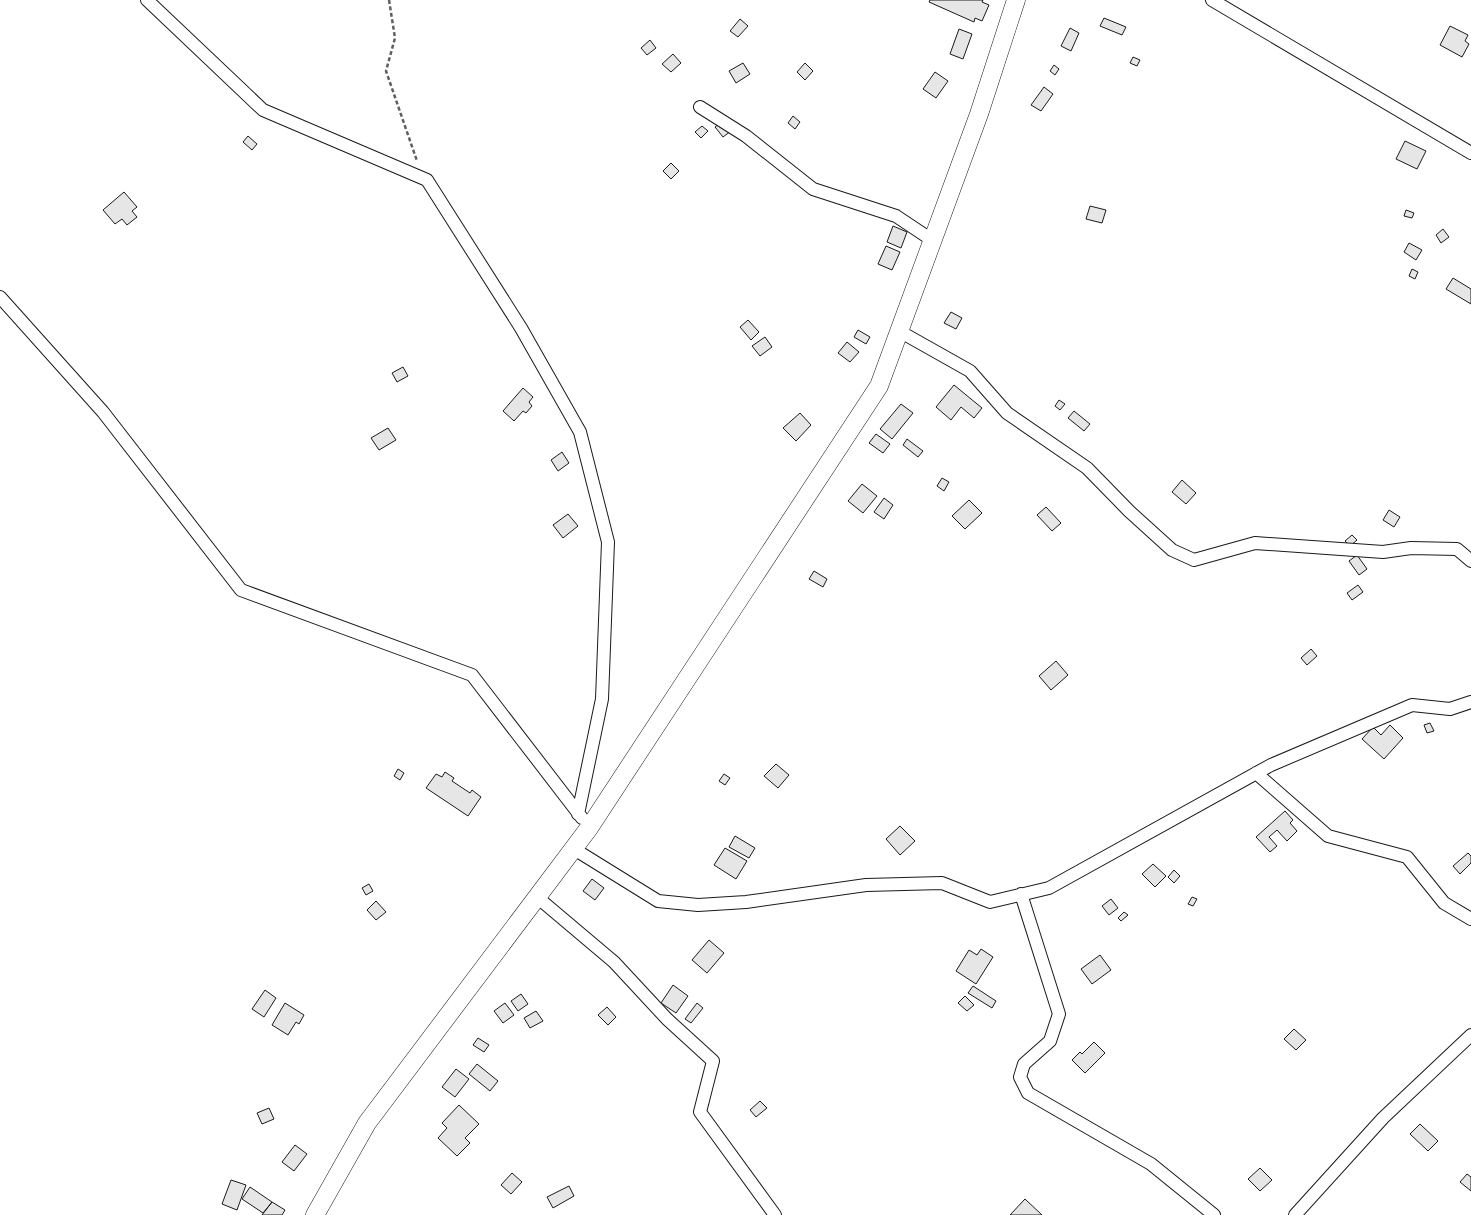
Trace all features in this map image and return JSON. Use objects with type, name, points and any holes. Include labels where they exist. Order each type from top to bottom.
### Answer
[{"type":"street","points":[[146,0],[263,110],[427,180],[521,328],[580,432],[608,542],[602,699],[578,814]]},
{"type":"street","points":[[315,1215],[367,1124],[589,828],[879,386],[979,114],[1016,0]]},
{"type":"street","points":[[1212,0],[1471,153]]},
{"type":"street","points":[[700,107],[746,136],[813,189],[896,216],[932,240]]},
{"type":"street","points":[[0,297],[103,412],[241,590],[472,675],[589,828]]},
{"type":"street","points":[[899,331],[970,371],[1007,413],[1087,468],[1129,511],[1172,550],[1194,560],[1255,543],[1383,552],[1411,548],[1457,549],[1471,561]]},
{"type":"street","points":[[574,849],[658,901],[698,905],[746,902],[866,885],[942,883],[990,902],[1049,888],[1256,773],[1412,705],[1450,709],[1471,702]]},
{"type":"street","points":[[1256,773],[1328,836],[1407,857],[1444,903],[1471,918]]},
{"type":"street","points":[[1021,894],[1059,1014],[1050,1041],[1024,1064],[1020,1077],[1028,1093],[1151,1164],[1214,1215]]},
{"type":"street","points":[[537,897],[614,962],[667,1019],[712,1061],[700,1112],[774,1215]]},
{"type":"street","points":[[1294,1215],[1383,1118],[1471,1035]]},
{"type":"path","points":[[389,0],[394,38],[386,71],[424,179]]},
{"type":"building","points":[[930,0],[983,0],[982,2],[989,5],[982,21],[975,18],[974,22],[929,2]]},
{"type":"building","points":[[1104,18],[1126,27],[1122,35],[1100,26]]},
{"type":"building","points":[[740,19],[748,26],[738,37],[730,31]]},
{"type":"building","points":[[1450,26],[1468,35],[1465,41],[1469,44],[1462,57],[1440,45]]},
{"type":"building","points":[[1070,28],[1079,33],[1071,51],[1061,46]]},
{"type":"building","points":[[959,29],[972,34],[963,59],[950,54]]},
{"type":"building","points":[[650,40],[656,48],[647,55],[641,48]]},
{"type":"building","points":[[673,54],[681,63],[671,72],[662,64]]},
{"type":"building","points":[[1133,57],[1140,60],[1137,66],[1130,63]]},
{"type":"building","points":[[743,63],[750,74],[736,83],[729,71]]},
{"type":"building","points":[[805,63],[813,71],[805,80],[797,72]]},
{"type":"building","points":[[1054,65],[1059,69],[1055,75],[1050,71]]},
{"type":"building","points":[[935,72],[948,81],[936,98],[923,89]]},
{"type":"building","points":[[1044,87],[1053,94],[1041,111],[1031,105]]},
{"type":"building","points":[[793,116],[800,122],[795,129],[788,123]]},
{"type":"building","points":[[723,121],[731,131],[723,137],[715,127]]},
{"type":"building","points":[[702,126],[708,131],[701,138],[695,132]]},
{"type":"building","points":[[248,136],[257,144],[252,150],[243,142]]},
{"type":"building","points":[[1405,141],[1426,151],[1417,169],[1396,159]]},
{"type":"building","points":[[671,163],[679,171],[671,179],[663,171]]},
{"type":"building","points":[[124,192],[137,207],[132,211],[137,217],[127,225],[122,219],[115,224],[103,210]]},
{"type":"building","points":[[1090,206],[1106,210],[1102,223],[1086,219]]},
{"type":"building","points":[[1406,210],[1414,213],[1412,218],[1404,216]]},
{"type":"building","points":[[893,226],[907,232],[901,248],[887,242]]},
{"type":"building","points":[[1443,229],[1449,237],[1441,243],[1436,235]]},
{"type":"building","points":[[1409,243],[1422,250],[1416,260],[1404,252]]},
{"type":"building","points":[[886,246],[900,252],[892,270],[878,264]]},
{"type":"building","points":[[1412,269],[1418,272],[1415,279],[1409,276]]},
{"type":"building","points":[[1453,278],[1471,289],[1471,304],[1446,289]]},
{"type":"building","points":[[951,312],[962,318],[956,329],[944,323]]},
{"type":"building","points":[[748,320],[759,332],[751,340],[740,327]]},
{"type":"building","points":[[858,330],[870,337],[866,344],[854,337]]},
{"type":"building","points":[[765,337],[772,347],[760,356],[752,346]]},
{"type":"building","points":[[847,342],[859,352],[850,362],[838,353]]},
{"type":"building","points":[[403,367],[408,376],[397,382],[392,373]]},
{"type":"building","points":[[954,385],[982,408],[974,418],[961,407],[951,420],[936,407]]},
{"type":"building","points":[[523,388],[533,397],[529,402],[532,406],[526,413],[523,411],[514,421],[503,411]]},
{"type":"building","points":[[1059,400],[1065,404],[1060,410],[1055,406]]},
{"type":"building","points":[[901,404],[913,413],[892,439],[880,429]]},
{"type":"building","points":[[1074,411],[1090,424],[1084,431],[1068,418]]},
{"type":"building","points":[[800,413],[811,425],[796,441],[783,428]]},
{"type":"building","points":[[388,428],[396,440],[379,450],[371,438]]},
{"type":"building","points":[[876,434],[890,444],[883,453],[869,443]]},
{"type":"building","points":[[907,439],[923,451],[918,457],[903,445]]},
{"type":"building","points":[[562,452],[569,463],[558,471],[551,460]]},
{"type":"building","points":[[942,478],[949,482],[944,491],[937,486]]},
{"type":"building","points":[[1182,480],[1196,493],[1186,504],[1172,492]]},
{"type":"building","points":[[862,484],[877,496],[863,513],[848,501]]},
{"type":"building","points":[[884,498],[893,505],[884,519],[874,512]]},
{"type":"building","points":[[969,500],[982,513],[965,529],[952,516]]},
{"type":"building","points":[[1046,507],[1061,523],[1052,531],[1037,515]]},
{"type":"building","points":[[1389,510],[1400,517],[1394,527],[1383,520]]},
{"type":"building","points":[[568,514],[578,526],[563,538],[553,525]]},
{"type":"building","points":[[1352,535],[1357,540],[1350,546],[1345,541]]},
{"type":"building","points":[[1357,555],[1367,569],[1359,575],[1349,561]]},
{"type":"building","points":[[814,571],[827,579],[823,587],[809,579]]},
{"type":"building","points":[[1358,585],[1363,592],[1352,600],[1347,593]]},
{"type":"building","points":[[1311,649],[1317,656],[1307,665],[1301,658]]},
{"type":"building","points":[[1056,661],[1068,675],[1051,690],[1039,676]]},
{"type":"building","points":[[1430,723],[1434,731],[1427,733],[1424,725]]},
{"type":"building","points":[[1390,725],[1403,738],[1384,759],[1362,739],[1373,727],[1381,735]]},
{"type":"building","points":[[776,764],[789,775],[778,788],[764,776]]},
{"type":"building","points":[[398,769],[404,773],[400,780],[394,776]]},
{"type":"building","points":[[445,772],[454,778],[452,781],[470,793],[472,790],[481,797],[468,816],[426,788],[436,774],[442,777]]},
{"type":"building","points":[[724,774],[730,778],[725,785],[719,781]]},
{"type":"building","points":[[1285,811],[1293,820],[1290,823],[1297,831],[1287,841],[1277,830],[1269,837],[1277,846],[1270,852],[1256,837]]},
{"type":"building","points":[[900,826],[915,841],[900,855],[886,839]]},
{"type":"building","points":[[735,836],[755,848],[749,858],[729,847]]},
{"type":"building","points":[[725,848],[747,861],[736,879],[714,865]]},
{"type":"building","points":[[1468,853],[1471,856],[1471,863],[1460,874],[1453,866]]},
{"type":"building","points":[[1153,864],[1166,876],[1155,887],[1142,874]]},
{"type":"building","points":[[1174,870],[1180,876],[1174,883],[1168,877]]},
{"type":"building","points":[[592,879],[604,888],[595,900],[583,891]]},
{"type":"building","points":[[369,884],[373,891],[366,895],[362,888]]},
{"type":"building","points":[[1192,897],[1197,899],[1193,906],[1188,904]]},
{"type":"building","points":[[1111,899],[1118,908],[1109,915],[1102,906]]},
{"type":"building","points":[[376,901],[386,912],[376,920],[367,910]]},
{"type":"building","points":[[1124,912],[1128,915],[1121,921],[1118,918]]},
{"type":"building","points":[[709,940],[724,953],[707,973],[692,960]]},
{"type":"building","points":[[981,949],[993,957],[976,984],[956,971],[969,950],[977,955]]},
{"type":"building","points":[[1100,955],[1111,970],[1092,984],[1081,969]]},
{"type":"building","points":[[673,985],[688,996],[676,1013],[661,1003]]},
{"type":"building","points":[[973,986],[996,1001],[992,1008],[968,993]]},
{"type":"building","points":[[265,990],[276,998],[264,1017],[252,1009]]},
{"type":"building","points":[[521,994],[528,1004],[518,1011],[511,1001]]},
{"type":"building","points":[[965,996],[974,1005],[967,1011],[958,1003]]},
{"type":"building","points":[[285,1003],[304,1015],[299,1024],[296,1022],[288,1035],[272,1025]]},
{"type":"building","points":[[505,1003],[514,1015],[503,1023],[494,1011]]},
{"type":"building","points":[[697,1003],[703,1008],[691,1023],[685,1019]]},
{"type":"building","points":[[607,1007],[616,1017],[608,1025],[598,1015]]},
{"type":"building","points":[[536,1011],[543,1021],[530,1028],[524,1018]]},
{"type":"building","points":[[1294,1029],[1306,1040],[1296,1050],[1284,1039]]},
{"type":"building","points":[[478,1038],[489,1045],[484,1052],[473,1045]]},
{"type":"building","points":[[1094,1042],[1105,1053],[1085,1073],[1072,1060],[1080,1052],[1082,1054]]},
{"type":"building","points":[[477,1064],[498,1081],[490,1091],[469,1074]]},
{"type":"building","points":[[456,1069],[469,1079],[455,1097],[442,1087]]},
{"type":"building","points":[[760,1101],[767,1108],[756,1117],[750,1110]]},
{"type":"building","points":[[459,1105],[479,1124],[465,1138],[470,1143],[457,1156],[438,1138],[447,1128],[442,1123]]},
{"type":"building","points":[[269,1108],[274,1119],[262,1124],[257,1113]]},
{"type":"building","points":[[1420,1124],[1438,1141],[1428,1151],[1410,1134]]},
{"type":"building","points":[[295,1145],[307,1154],[294,1171],[282,1162]]},
{"type":"building","points":[[1260,1168],[1272,1180],[1260,1191],[1248,1179]]},
{"type":"building","points":[[512,1173],[522,1182],[511,1194],[501,1185]]},
{"type":"building","points":[[1467,1174],[1471,1177],[1471,1191],[1460,1182]]},
{"type":"building","points":[[231,1180],[246,1185],[237,1210],[222,1204]]},
{"type":"building","points":[[569,1186],[574,1196],[553,1208],[547,1197]]},
{"type":"building","points":[[250,1187],[272,1202],[263,1213],[242,1199]]},
{"type":"building","points":[[1025,1199],[1042,1215],[1010,1215]]},
{"type":"building","points":[[272,1202],[285,1210],[282,1215],[262,1215]]}]
